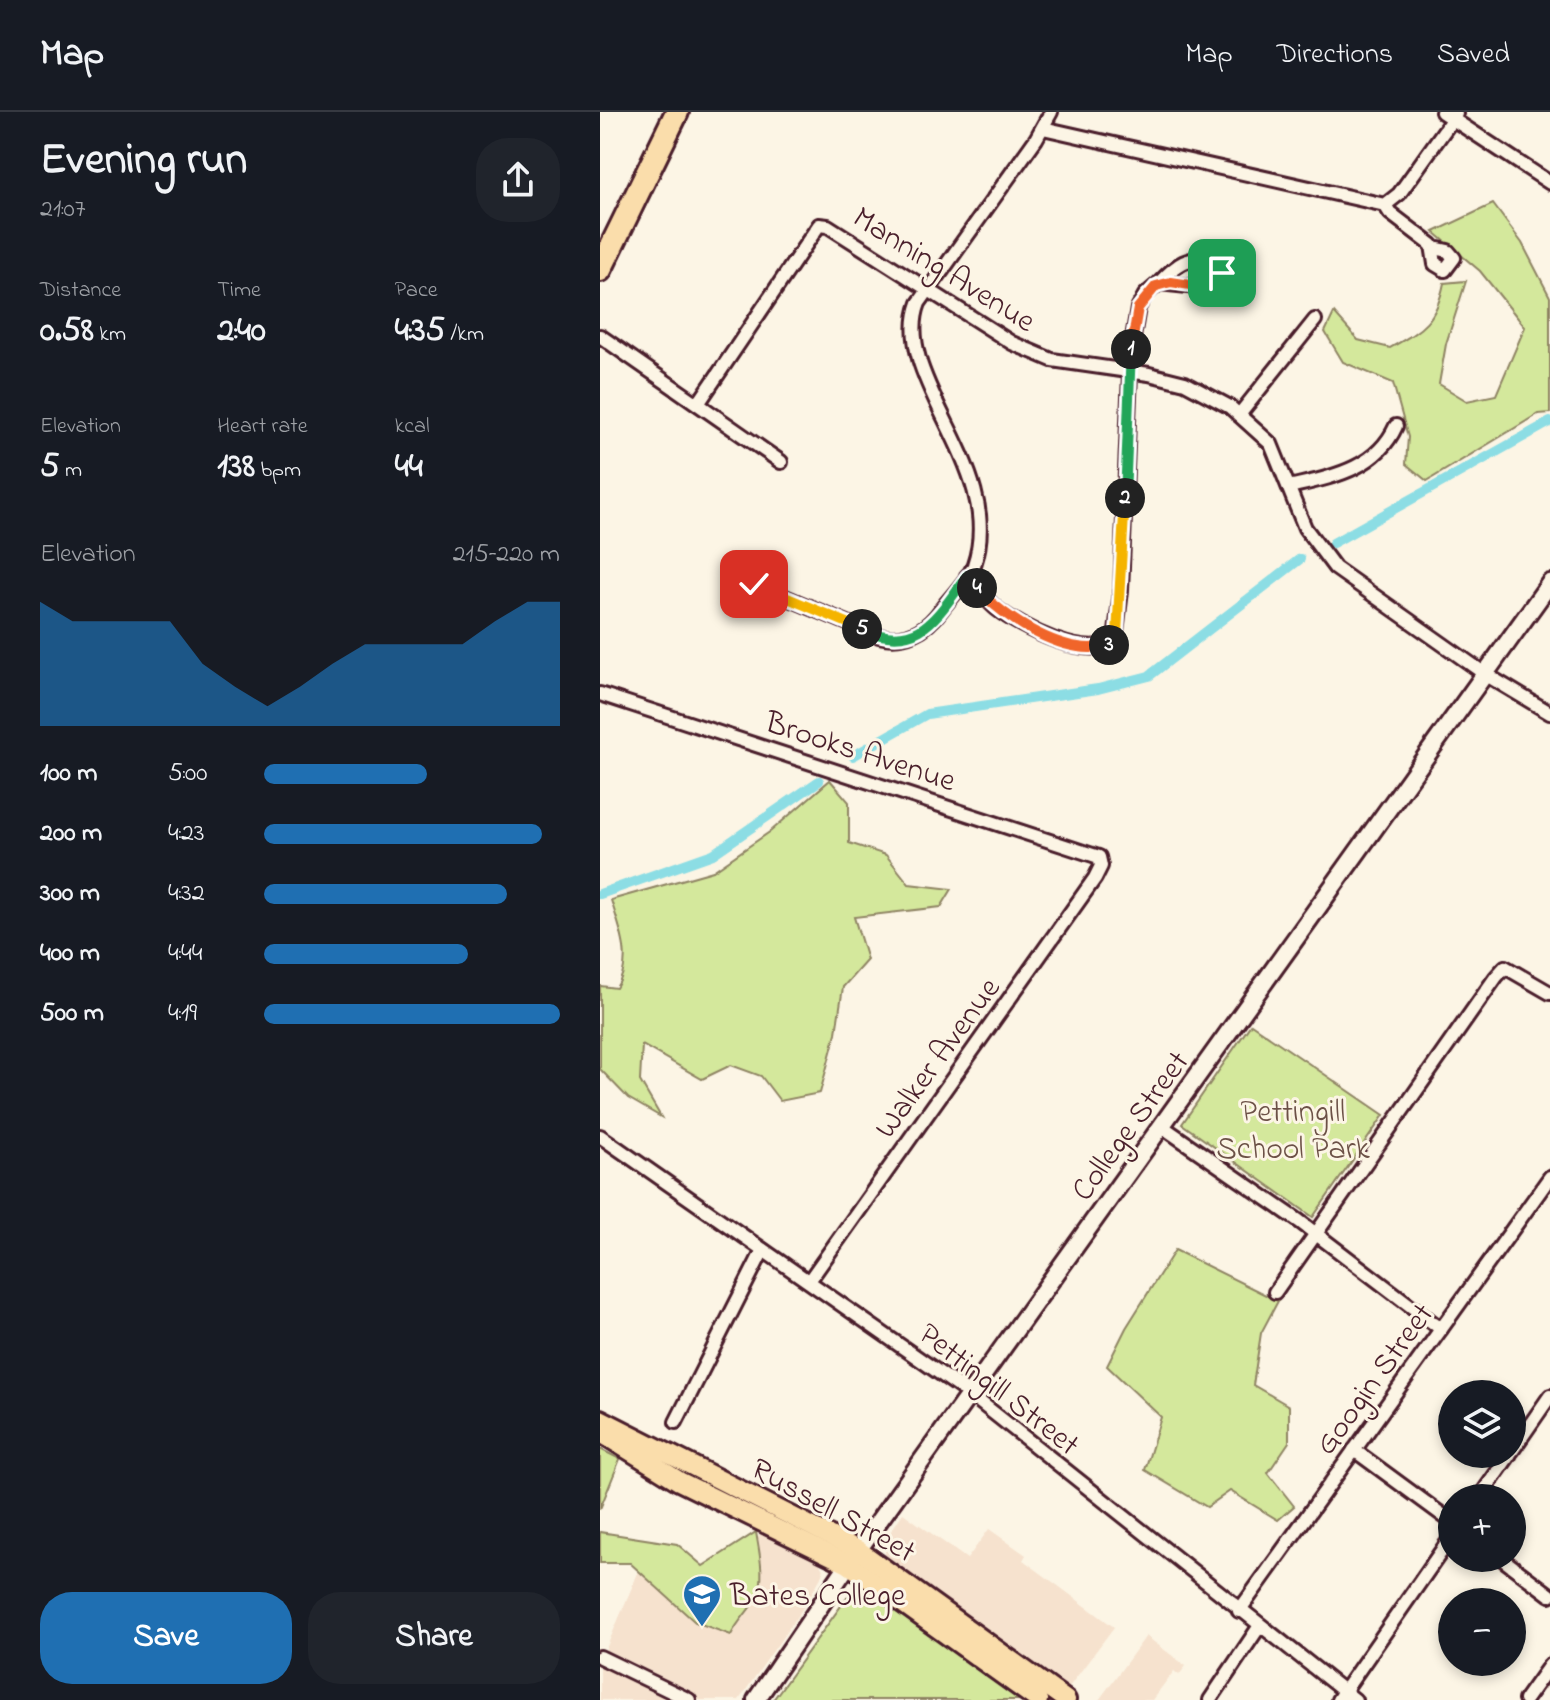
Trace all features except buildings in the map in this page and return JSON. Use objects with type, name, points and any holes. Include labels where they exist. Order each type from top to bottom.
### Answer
[{"type":"highway","points":[[600,270],[677,112]]},
{"type":"main road","name":"Russell Street","points":[[600,1419],[853,1557],[1066,1700]]},
{"type":"main road","name":"Russell Street","points":[[600,1434],[679,1481],[853,1557],[1038,1700]]},
{"type":"street","points":[[754,584],[879,636],[893,638],[907,637],[930,625],[967,576],[974,564],[976,551],[973,486],[961,448],[918,358],[912,336],[915,311],[1043,128],[1051,112]]},
{"type":"street","points":[[1385,205],[1399,194],[1451,114],[1550,183]]},
{"type":"street","points":[[1043,128],[1385,205],[1390,213],[1432,245],[1435,264],[1445,270],[1452,264],[1452,253],[1439,249]]},
{"type":"street","name":"Manning Avenue","points":[[698,404],[820,224],[975,322],[1032,352],[1074,365],[1129,372],[1197,388],[1239,415],[1271,444],[1305,528],[1335,568],[1485,674],[1550,713]]},
{"type":"street","points":[[967,576],[997,609],[1044,635],[1092,647],[1110,644],[1117,634],[1129,372],[1138,308],[1145,295],[1173,268],[1192,258],[1214,261],[1222,273],[1222,282],[1216,289],[1159,283]]},
{"type":"street","points":[[1239,415],[1315,320]]},
{"type":"street","points":[[600,336],[781,462]]},
{"type":"street","points":[[1289,487],[1353,470],[1384,447],[1396,426]]},
{"type":"street","name":"College Street","points":[[756,1700],[853,1557],[1550,583]]},
{"type":"street","name":"Brooks Avenue","points":[[600,694],[1080,847],[1096,853],[1101,861]]},
{"type":"street","name":"Walker Avenue","points":[[809,1281],[1095,878],[1101,861]]},
{"type":"street","points":[[1275,1292],[1314,1232],[1505,967],[1550,993]]},
{"type":"street","points":[[1163,1127],[1314,1232],[1441,1329]]},
{"type":"street","name":"Pettingill Street","points":[[600,1136],[971,1395],[1341,1696],[1355,1700]]},
{"type":"street","name":"Googin Street","points":[[1239,1611],[1550,1177]]},
{"type":"street","points":[[676,1422],[763,1250]]},
{"type":"street","points":[[1526,1430],[1550,1396]]},
{"type":"street","points":[[1354,1450],[1438,1512]]},
{"type":"street","points":[[1341,1696],[1438,1556]]},
{"type":"street","points":[[1520,1572],[1550,1595]]},
{"type":"street","points":[[1210,1700],[1259,1627]]},
{"type":"street","points":[[600,1657],[689,1700]]},
{"type":"street","points":[[1525,1700],[1550,1665]]},
{"type":"shaded area","name":"Bates College","points":[[903,1513],[967,1559],[989,1529],[1026,1555],[1023,1560],[1114,1627],[1066,1691],[885,1557],[885,1540]]},
{"type":"shaded area","name":"Bates College","points":[[761,1532],[819,1562],[824,1572],[805,1605],[739,1700],[600,1700],[600,1663],[640,1568],[723,1607]]},
{"type":"shaded area","points":[[1146,1636],[1186,1666],[1179,1675],[1174,1671],[1152,1700],[1099,1700]]},
{"type":"green space","points":[[1493,204],[1522,243],[1550,297],[1550,413],[1538,414],[1427,481],[1406,464],[1408,437],[1393,383],[1343,362],[1325,332],[1334,313],[1358,340],[1390,348],[1432,316],[1444,283],[1466,281],[1446,344],[1439,384],[1467,401],[1496,395],[1525,327],[1480,271],[1434,232]]},
{"type":"green space","points":[[830,780],[849,802],[849,843],[886,855],[909,884],[952,889],[941,907],[854,917],[867,960],[843,987],[836,1033],[820,1093],[780,1101],[761,1076],[731,1065],[702,1079],[642,1045],[640,1081],[661,1117],[628,1098],[600,1069],[600,986],[616,988],[625,956],[611,900],[713,871],[771,831]]},
{"type":"green space","name":"Pettingill School Park","points":[[1251,1024],[1384,1115],[1313,1217],[1182,1124]]},
{"type":"green space","points":[[1175,1250],[1278,1301],[1261,1333],[1253,1385],[1289,1406],[1289,1442],[1268,1473],[1294,1506],[1278,1520],[1230,1491],[1207,1507],[1145,1470],[1161,1417],[1107,1366],[1126,1328]]},
{"type":"green space","points":[[600,1449],[620,1459],[600,1509]]},
{"type":"green space","points":[[600,1532],[677,1544],[703,1566],[756,1532],[760,1590],[731,1635],[695,1622],[630,1563],[600,1563]]},
{"type":"green space","name":"Bates College","points":[[862,1586],[1027,1700],[773,1700],[854,1588]]},
{"type":"waterway","points":[[1333,543],[1550,422]]},
{"type":"waterway","points":[[853,756],[927,714],[1098,689],[1149,676],[1300,559]]},
{"type":"waterway","points":[[600,894],[713,854],[819,781]]},
{"type":"place","name":"Bates College","points":[[702,1628]]},
{"type":"route","points":[[754,584],[879,636],[893,638],[907,637],[930,625],[967,576],[997,609],[1044,635],[1069,644],[1107,646],[1117,634],[1121,591],[1127,393],[1136,316],[1145,295],[1159,283],[1171,282],[1210,290],[1220,286],[1222,273]]}]
